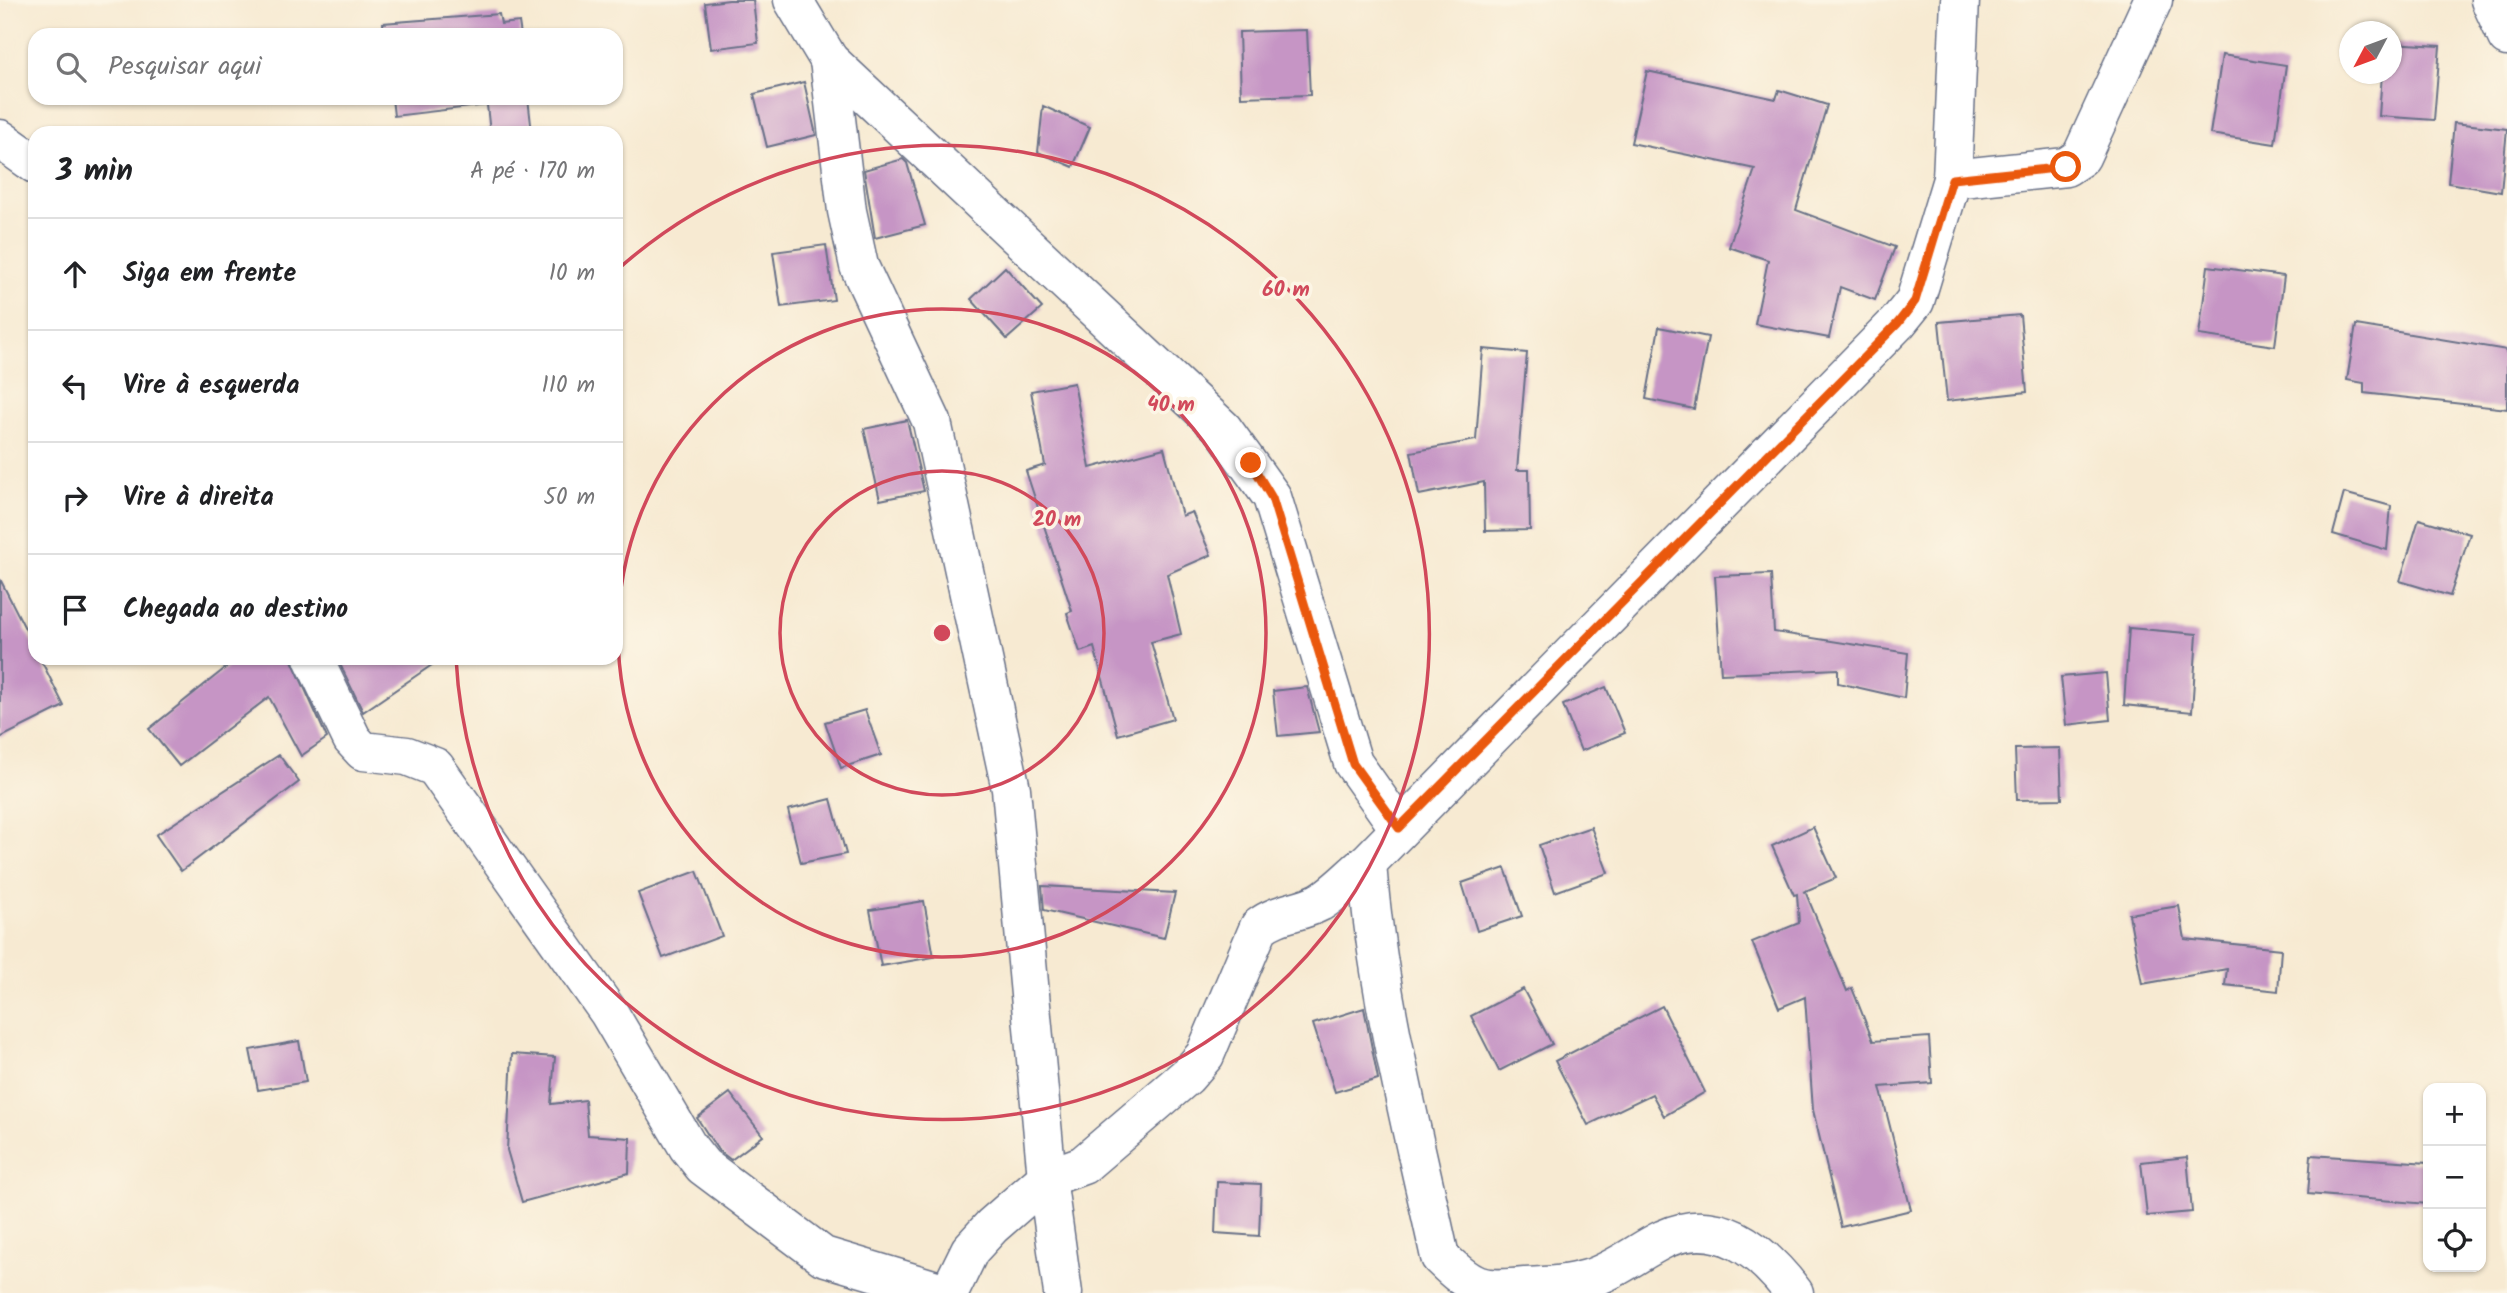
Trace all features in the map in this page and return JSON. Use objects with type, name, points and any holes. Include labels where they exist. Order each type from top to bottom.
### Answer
[{"type":"street","points":[[793,0],[829,60],[1223,429],[1251,463],[1272,498],[1353,764],[1399,828]]},
{"type":"street","points":[[316,665],[352,739],[363,751],[407,756],[435,768],[609,1013],[688,1147],[704,1166],[823,1256],[948,1293],[970,1250],[992,1226],[1048,1178],[1083,1165],[1187,1076],[1205,1055],[1259,927],[1274,915],[1301,910],[1321,901],[1367,863],[1898,323],[1915,301],[1952,179],[1960,0]]},
{"type":"street","points":[[1952,179],[2066,167],[2081,157],[2153,0]]},
{"type":"street","points":[[2490,0],[2507,37]]},
{"type":"street","points":[[829,60],[847,211],[859,266],[932,422],[1011,789],[1048,1178],[1063,1293]]},
{"type":"street","points":[[0,139],[28,159]]},
{"type":"street","points":[[1367,863],[1371,915],[1385,1002],[1440,1257],[1461,1277],[1485,1290],[1560,1285],[1590,1279],[1667,1238],[1710,1231],[1750,1245],[1774,1266],[1794,1293]]},
{"type":"building","points":[[753,0],[758,43],[711,49],[705,3]]},
{"type":"building","points":[[499,14],[501,24],[519,22],[520,28],[383,28],[383,23]]},
{"type":"building","points":[[1307,30],[1310,95],[1241,97],[1239,32]]},
{"type":"building","points":[[2402,44],[2440,46],[2434,120],[2379,116],[2381,84],[2402,84]]},
{"type":"building","points":[[2222,55],[2286,65],[2275,144],[2210,134]]},
{"type":"building","points":[[1647,71],[1776,99],[1779,90],[1827,105],[1796,210],[1895,247],[1875,300],[1840,287],[1829,338],[1755,324],[1768,260],[1729,247],[1755,169],[1631,143]]},
{"type":"building","points":[[804,82],[816,135],[767,147],[754,94]]},
{"type":"building","points":[[393,105],[487,105],[394,116]]},
{"type":"building","points":[[487,105],[529,105],[531,126],[489,126]]},
{"type":"building","points":[[1043,106],[1090,127],[1073,167],[1038,152]]},
{"type":"building","points":[[2454,123],[2507,129],[2501,192],[2448,183]]},
{"type":"building","points":[[903,159],[907,163],[925,225],[875,238],[864,170]]},
{"type":"building","points":[[826,245],[834,300],[781,307],[773,252]]},
{"type":"building","points":[[2208,266],[2284,276],[2275,346],[2199,335]]},
{"type":"building","points":[[1005,267],[1042,308],[1007,339],[971,299]]},
{"type":"building","points":[[2020,315],[2027,392],[1947,401],[1939,322]]},
{"type":"building","points":[[2356,325],[2507,350],[2507,409],[2364,393],[2364,383],[2347,380]]},
{"type":"building","points":[[1659,327],[1708,337],[1694,409],[1646,399]]},
{"type":"building","points":[[1483,349],[1527,353],[1517,470],[1529,470],[1530,530],[1485,531],[1484,482],[1419,495],[1411,452],[1476,440]]},
{"type":"building","points":[[1074,383],[1090,468],[1164,448],[1182,516],[1192,512],[1211,555],[1167,574],[1181,634],[1151,642],[1173,719],[1118,735],[1094,647],[1080,652],[1067,613],[1072,611],[1026,471],[1045,465],[1031,391]]},
{"type":"building","points":[[907,420],[924,491],[880,500],[864,429]]},
{"type":"building","points":[[2344,493],[2391,506],[2387,550],[2333,534]]},
{"type":"building","points":[[2419,519],[2470,534],[2450,596],[2400,581]]},
{"type":"building","points":[[1771,574],[1774,632],[1908,653],[1904,698],[1838,683],[1838,669],[1721,674],[1715,576]]},
{"type":"building","points":[[0,579],[28,634],[28,665],[44,665],[64,706],[0,738]]},
{"type":"building","points":[[2129,628],[2197,634],[2192,712],[2124,705]]},
{"type":"building","points":[[229,665],[294,665],[327,738],[301,756],[269,697],[179,766],[149,729]]},
{"type":"building","points":[[340,665],[432,665],[363,712]]},
{"type":"building","points":[[2106,673],[2110,720],[2066,725],[2061,677]]},
{"type":"building","points":[[1307,687],[1319,732],[1278,736],[1273,691]]},
{"type":"building","points":[[1606,687],[1625,733],[1581,751],[1563,705]]},
{"type":"building","points":[[865,710],[881,755],[841,768],[825,722]]},
{"type":"building","points":[[2060,748],[2062,799],[2017,800],[2015,749]]},
{"type":"building","points":[[279,755],[299,782],[181,871],[156,835]]},
{"type":"building","points":[[831,799],[846,854],[801,863],[788,810]]},
{"type":"building","points":[[1591,827],[1608,873],[1555,892],[1539,845]]},
{"type":"building","points":[[1813,827],[1836,878],[1805,891],[1847,991],[1852,988],[1873,1041],[1929,1037],[1932,1083],[1880,1087],[1911,1210],[1841,1227],[1813,1110],[1805,997],[1779,1008],[1752,942],[1799,923],[1797,894],[1794,895],[1772,846]]},
{"type":"building","points":[[1505,868],[1522,916],[1477,931],[1462,883]]},
{"type":"building","points":[[697,871],[722,936],[663,958],[638,893]]},
{"type":"building","points":[[1042,886],[1175,893],[1164,938],[1044,910]]},
{"type":"building","points":[[924,901],[934,957],[881,966],[870,910]]},
{"type":"building","points":[[2179,906],[2185,939],[2281,949],[2278,991],[2225,985],[2227,969],[2142,984],[2129,914]]},
{"type":"building","points":[[1523,989],[1552,1044],[1499,1071],[1471,1016]]},
{"type":"building","points":[[1662,1006],[1705,1092],[1664,1116],[1652,1094],[1588,1125],[1555,1061]]},
{"type":"building","points":[[1364,1008],[1378,1079],[1335,1092],[1313,1024]]},
{"type":"building","points":[[299,1041],[306,1082],[258,1090],[250,1050]]},
{"type":"building","points":[[512,1054],[555,1057],[551,1104],[585,1100],[588,1135],[630,1138],[629,1173],[522,1202],[507,1150]]},
{"type":"building","points":[[730,1093],[763,1136],[731,1160],[718,1150],[697,1118]]},
{"type":"building","points":[[2311,1155],[2423,1163],[2423,1204],[2308,1194]]},
{"type":"building","points":[[2187,1157],[2192,1212],[2147,1216],[2141,1162]]},
{"type":"building","points":[[1217,1182],[1261,1184],[1259,1236],[1215,1233]]},
{"type":"route","points":[[1251,463],[1272,498],[1353,764],[1399,828],[1898,323],[1915,301],[1952,179],[2066,167]]}]
